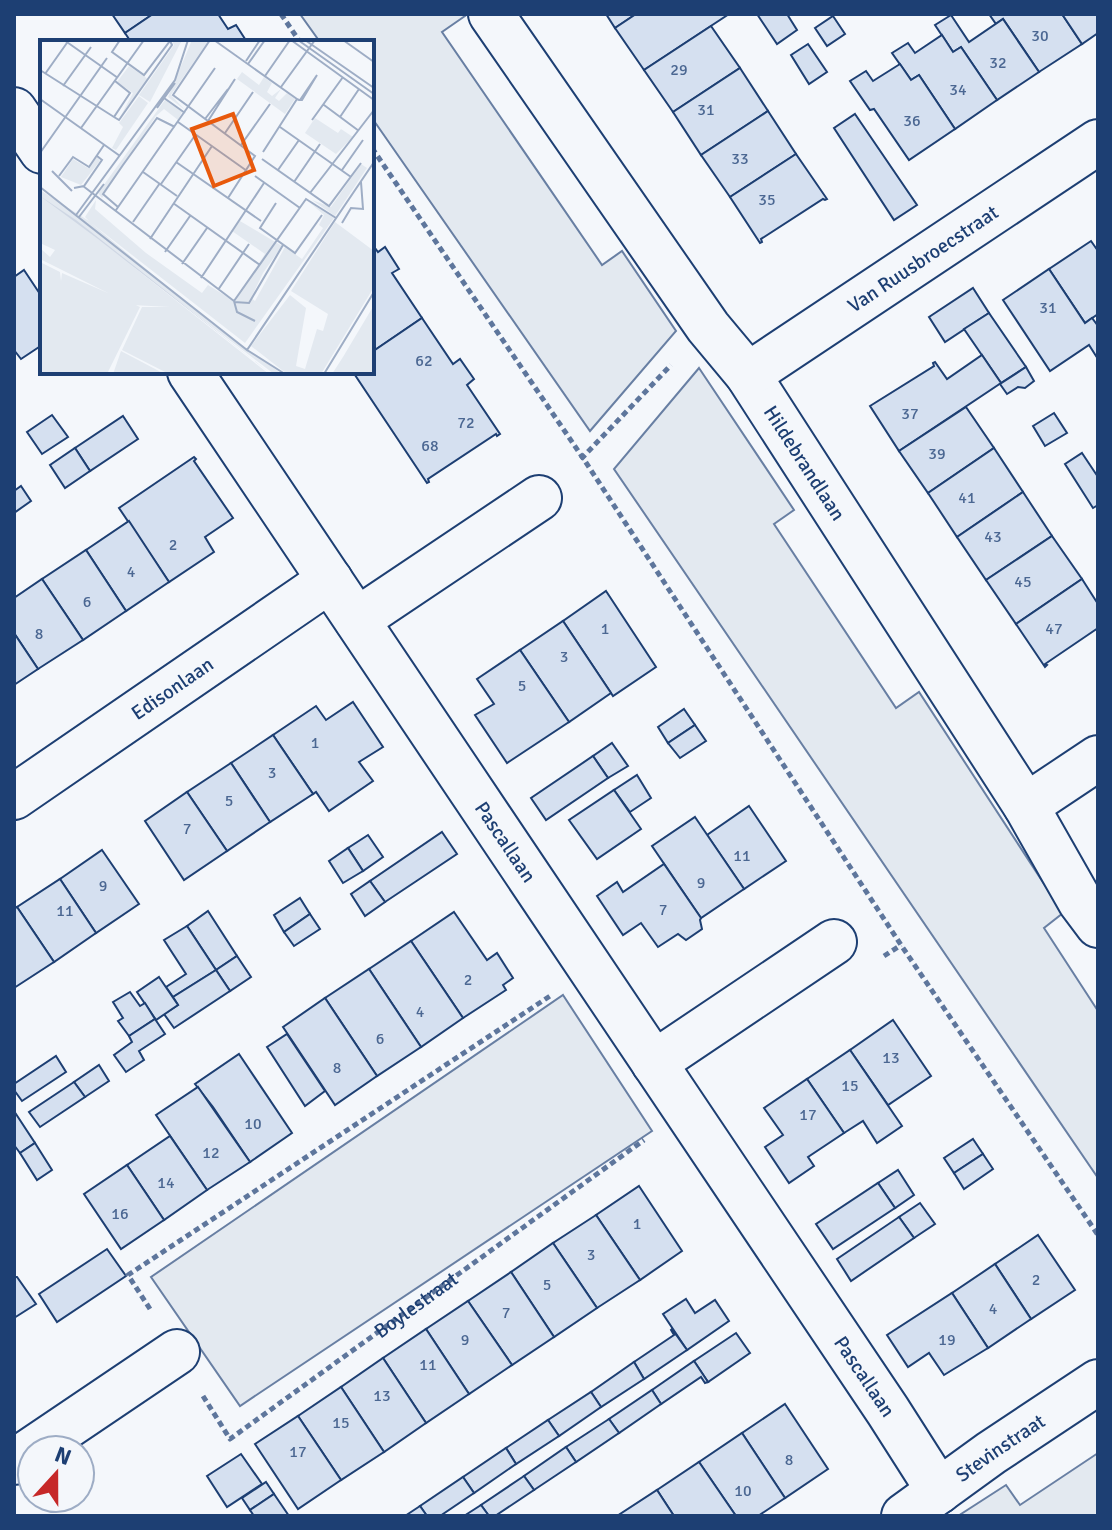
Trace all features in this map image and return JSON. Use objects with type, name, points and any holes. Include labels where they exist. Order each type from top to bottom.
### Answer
[{"type":"street","name":"Hildebrandlaan","points":[[491,14],[708,327],[748,375],[1026,806],[1080,901],[1098,925]]},
{"type":"street","points":[[14,110],[40,148]]},
{"type":"street","name":"Van Ruusbroecstraat","points":[[748,375],[1098,142]]},
{"type":"street","points":[[14,169],[40,152]]},
{"type":"street","name":"Pascallaan","points":[[191,374],[939,1491]]},
{"type":"street","points":[[357,620],[539,498]]},
{"type":"street","name":"Edisonlaan","points":[[14,797],[330,580]]},
{"type":"street","points":[[1026,806],[1098,758]]},
{"type":"street","points":[[654,1063],[834,942]]},
{"type":"street","points":[[14,1462],[177,1352]]},
{"type":"street","name":"Stevinstraat","points":[[904,1516],[1098,1382]]},
{"type":"path","points":[[281,14],[299,40]]},
{"type":"path","points":[[374,151],[583,458],[901,945],[1098,1235]]},
{"type":"path","points":[[539,498],[583,458],[708,327]]},
{"type":"path","name":"Boylestraat","points":[[591,969],[128,1275],[230,1439],[685,1110]]},
{"type":"shaded area","points":[[300,14],[464,14],[442,32],[602,265],[622,251],[676,331],[590,431],[374,121],[374,40],[319,40]]},
{"type":"shaded area","points":[[699,368],[794,510],[774,524],[896,708],[919,692],[1063,913],[1044,928],[1098,1011],[1098,1178],[614,469]]},
{"type":"shaded area","points":[[563,995],[652,1131],[240,1406],[151,1277]]},
{"type":"shaded area","points":[[1098,1453],[1098,1516],[958,1516],[1006,1485],[1020,1505]]},
{"type":"building","points":[[112,14],[153,14],[125,33]]},
{"type":"building","points":[[153,14],[218,14],[228,29],[236,25],[246,40],[130,40],[125,33]]},
{"type":"building","points":[[606,14],[636,14],[615,28]]},
{"type":"building","points":[[636,14],[729,14],[644,70],[615,28]]},
{"type":"building","points":[[757,14],[787,14],[797,30],[777,44]]},
{"type":"building","points":[[989,14],[1062,14],[1082,44],[1039,72],[1003,19],[996,24]]},
{"type":"building","points":[[1062,14],[1098,14],[1098,33],[1082,44]]},
{"type":"building","points":[[951,15],[969,42],[1003,19],[1039,72],[997,100],[961,47],[953,52],[935,25]]},
{"type":"building","points":[[833,16],[845,34],[827,46],[815,28]]},
{"type":"building","points":[[711,26],[740,68],[673,112],[644,70]]},
{"type":"building","points":[[942,35],[953,52],[961,47],[997,100],[955,129],[919,75],[911,80],[892,53],[908,43],[915,53]]},
{"type":"building","points":[[808,44],[827,72],[809,84],[791,55]]},
{"type":"building","points":[[900,64],[911,80],[919,75],[955,129],[909,160],[874,109],[870,110],[850,81],[866,71],[873,81]]},
{"type":"building","points":[[740,68],[768,111],[701,155],[673,112]]},
{"type":"building","points":[[768,111],[796,154],[730,197],[701,155]]},
{"type":"building","points":[[855,114],[917,205],[894,220],[834,128]]},
{"type":"building","points":[[796,154],[827,199],[761,239],[760,243],[730,197]]},
{"type":"building","points":[[1091,241],[1098,251],[1098,314],[1085,323],[1049,269]]},
{"type":"building","points":[[374,247],[378,252],[385,247],[399,269],[392,273],[422,318],[374,351]]},
{"type":"building","points":[[1049,269],[1085,323],[1092,318],[1098,326],[1096,356],[1089,345],[1050,371],[1003,300]]},
{"type":"building","points":[[24,270],[40,294],[40,346],[21,359],[14,350],[14,277]]},
{"type":"building","points":[[973,288],[989,313],[945,342],[929,317]]},
{"type":"building","points":[[989,313],[1026,367],[1001,383],[964,329]]},
{"type":"building","points":[[422,318],[453,364],[460,359],[474,379],[467,385],[500,434],[428,479],[427,483],[354,374],[374,374],[374,351]]},
{"type":"building","points":[[982,355],[1001,383],[899,451],[870,406],[934,366],[935,362],[947,379]]},
{"type":"building","points":[[1026,367],[1034,381],[1025,388],[1018,387],[1007,394],[1000,384]]},
{"type":"building","points":[[966,407],[994,448],[928,493],[899,451]]},
{"type":"building","points":[[1054,413],[1067,433],[1045,446],[1033,426]]},
{"type":"building","points":[[52,415],[68,437],[42,454],[27,432]]},
{"type":"building","points":[[123,416],[138,439],[90,471],[75,448]]},
{"type":"building","points":[[75,448],[90,471],[65,488],[50,465]]},
{"type":"building","points":[[994,448],[1023,492],[957,537],[928,493]]},
{"type":"building","points":[[1082,453],[1098,477],[1098,505],[1093,508],[1065,464]]},
{"type":"building","points":[[194,457],[233,518],[205,537],[214,552],[169,582],[119,508]]},
{"type":"building","points":[[21,486],[31,501],[14,513],[14,491]]},
{"type":"building","points":[[1023,492],[1052,536],[986,580],[957,537]]},
{"type":"building","points":[[129,521],[169,582],[126,611],[86,550]]},
{"type":"building","points":[[1052,536],[1082,579],[1016,624],[986,580]]},
{"type":"building","points":[[86,550],[126,611],[83,640],[42,579]]},
{"type":"building","points":[[42,579],[83,640],[38,669],[14,633],[14,598]]},
{"type":"building","points":[[1082,579],[1098,604],[1098,628],[1045,664],[1045,667],[1016,624]]},
{"type":"building","points":[[606,591],[656,667],[613,696],[563,621]]},
{"type":"building","points":[[563,621],[611,693],[569,722],[520,650]]},
{"type":"building","points":[[14,633],[38,669],[14,685]]},
{"type":"building","points":[[520,650],[569,722],[507,763],[475,715],[494,704],[477,679]]},
{"type":"building","points":[[353,702],[383,747],[359,762],[373,781],[329,811],[316,792],[313,794],[273,735],[316,706],[326,720]]},
{"type":"building","points":[[684,709],[695,725],[668,743],[658,727]]},
{"type":"building","points":[[695,725],[706,741],[680,758],[668,743]]},
{"type":"building","points":[[273,735],[313,794],[270,822],[231,763]]},
{"type":"building","points":[[612,743],[628,766],[608,778],[593,756]]},
{"type":"building","points":[[593,756],[608,778],[546,820],[531,798]]},
{"type":"building","points":[[231,763],[270,822],[227,851],[187,792]]},
{"type":"building","points":[[637,775],[651,798],[630,812],[614,790]]},
{"type":"building","points":[[614,790],[641,829],[597,859],[569,820]]},
{"type":"building","points":[[187,792],[227,851],[184,880],[145,821]]},
{"type":"building","points":[[749,806],[786,861],[744,889],[707,835]]},
{"type":"building","points":[[695,817],[744,889],[701,918],[652,846]]},
{"type":"building","points":[[442,832],[457,854],[385,902],[370,881]]},
{"type":"building","points":[[368,835],[383,857],[363,871],[348,848]]},
{"type":"building","points":[[348,848],[363,871],[343,883],[329,861]]},
{"type":"building","points":[[102,850],[139,904],[96,933],[60,879]]},
{"type":"building","points":[[664,864],[701,918],[702,929],[686,940],[678,934],[658,947],[641,923],[623,935],[597,896],[617,882],[623,892]]},
{"type":"building","points":[[60,879],[96,933],[54,962],[17,907]]},
{"type":"building","points":[[370,881],[385,902],[365,916],[351,894]]},
{"type":"building","points":[[300,898],[310,914],[284,932],[274,915]]},
{"type":"building","points":[[17,907],[54,962],[14,988],[14,909]]},
{"type":"building","points":[[208,911],[237,956],[216,970],[187,926]]},
{"type":"building","points":[[454,912],[487,960],[497,953],[513,978],[503,985],[506,990],[463,1018],[411,941]]},
{"type":"building","points":[[310,914],[320,929],[294,946],[284,932]]},
{"type":"building","points":[[187,926],[216,970],[173,997],[166,987],[186,974],[164,940]]},
{"type":"building","points":[[411,941],[463,1018],[421,1047],[369,969]]},
{"type":"building","points":[[237,956],[251,977],[230,991],[216,970]]},
{"type":"building","points":[[369,969],[421,1047],[377,1076],[325,998]]},
{"type":"building","points":[[216,970],[230,991],[174,1028],[164,1014],[178,1005],[173,997]]},
{"type":"building","points":[[159,977],[178,1005],[156,1020],[137,992]]},
{"type":"building","points":[[130,992],[140,1006],[145,1003],[155,1019],[129,1036],[118,1021],[123,1018],[113,1002]]},
{"type":"building","points":[[325,998],[377,1076],[335,1105],[283,1027]]},
{"type":"building","points":[[155,1019],[165,1034],[139,1051],[144,1060],[126,1072],[114,1055],[132,1042],[129,1036]]},
{"type":"building","points":[[893,1020],[931,1076],[888,1105],[850,1050]]},
{"type":"building","points":[[287,1034],[325,1091],[305,1106],[267,1047]]},
{"type":"building","points":[[850,1050],[902,1126],[877,1143],[863,1121],[844,1133],[807,1079]]},
{"type":"building","points":[[239,1054],[292,1133],[250,1162],[195,1084]]},
{"type":"building","points":[[56,1056],[66,1072],[22,1101],[14,1090],[14,1084]]},
{"type":"building","points":[[99,1065],[109,1081],[85,1097],[74,1082]]},
{"type":"building","points":[[807,1079],[844,1133],[808,1157],[814,1166],[789,1183],[765,1147],[783,1135],[764,1108]]},
{"type":"building","points":[[74,1082],[85,1097],[40,1127],[29,1112]]},
{"type":"building","points":[[198,1087],[250,1162],[207,1190],[156,1115]]},
{"type":"building","points":[[14,1111],[35,1143],[20,1153],[14,1145]]},
{"type":"building","points":[[170,1136],[207,1190],[164,1220],[127,1165]]},
{"type":"building","points":[[973,1139],[983,1154],[954,1173],[944,1158]]},
{"type":"building","points":[[35,1143],[52,1170],[37,1180],[20,1153]]},
{"type":"building","points":[[983,1154],[993,1169],[964,1189],[954,1173]]},
{"type":"building","points":[[127,1165],[164,1220],[121,1249],[84,1194]]},
{"type":"building","points":[[898,1170],[914,1195],[895,1208],[878,1183]]},
{"type":"building","points":[[878,1183],[895,1208],[833,1249],[816,1224]]},
{"type":"building","points":[[639,1186],[682,1251],[640,1280],[596,1215]]},
{"type":"building","points":[[920,1203],[935,1224],[914,1238],[899,1217]]},
{"type":"building","points":[[596,1215],[640,1280],[597,1308],[553,1243]]},
{"type":"building","points":[[899,1217],[914,1238],[851,1281],[837,1259]]},
{"type":"building","points":[[1038,1235],[1075,1290],[1031,1319],[995,1264]]},
{"type":"building","points":[[553,1243],[597,1308],[554,1337],[511,1272]]},
{"type":"building","points":[[107,1249],[126,1276],[57,1322],[39,1294]]},
{"type":"building","points":[[995,1264],[1031,1319],[988,1348],[952,1293]]},
{"type":"building","points":[[511,1272],[554,1337],[512,1365],[468,1301]]},
{"type":"building","points":[[14,1277],[36,1304],[14,1318]]},
{"type":"building","points":[[952,1293],[988,1348],[944,1375],[929,1353],[908,1367],[887,1335]]},
{"type":"building","points":[[686,1299],[695,1313],[715,1300],[729,1321],[687,1350],[663,1314]]},
{"type":"building","points":[[468,1301],[512,1365],[469,1394],[426,1329]]},
{"type":"building","points":[[426,1329],[469,1394],[426,1423],[383,1358]]},
{"type":"building","points":[[672,1329],[687,1350],[644,1379],[634,1362],[674,1335]]},
{"type":"building","points":[[736,1333],[750,1353],[708,1382],[694,1361]]},
{"type":"building","points":[[383,1358],[426,1423],[384,1452],[341,1387]]},
{"type":"building","points":[[694,1361],[708,1382],[705,1383],[701,1377],[661,1404],[652,1390]]},
{"type":"building","points":[[634,1362],[644,1379],[601,1407],[591,1392]]},
{"type":"building","points":[[341,1387],[384,1452],[341,1480],[298,1416]]},
{"type":"building","points":[[652,1390],[661,1404],[619,1433],[609,1419]]},
{"type":"building","points":[[591,1392],[601,1407],[559,1436],[548,1420]]},
{"type":"building","points":[[785,1404],[828,1469],[785,1498],[742,1433]]},
{"type":"building","points":[[298,1416],[341,1480],[298,1509],[255,1444]]},
{"type":"building","points":[[609,1419],[619,1433],[576,1462],[566,1447]]},
{"type":"building","points":[[548,1420],[559,1436],[516,1464],[506,1448]]},
{"type":"building","points":[[742,1433],[785,1498],[758,1516],[736,1516],[699,1462]]},
{"type":"building","points":[[566,1447],[576,1462],[534,1490],[524,1476]]},
{"type":"building","points":[[506,1448],[516,1464],[474,1493],[463,1477]]},
{"type":"building","points":[[241,1454],[262,1484],[227,1507],[207,1476]]},
{"type":"building","points":[[699,1462],[736,1516],[674,1516],[657,1490]]},
{"type":"building","points":[[524,1476],[534,1490],[495,1516],[489,1516],[481,1505]]},
{"type":"building","points":[[463,1477],[474,1493],[440,1516],[427,1516],[420,1506]]},
{"type":"building","points":[[266,1482],[274,1494],[250,1510],[242,1498]]},
{"type":"building","points":[[657,1490],[674,1516],[617,1516]]},
{"type":"building","points":[[274,1494],[289,1516],[254,1516],[250,1510]]},
{"type":"building","points":[[481,1505],[489,1516],[464,1516]]},
{"type":"building","points":[[420,1506],[427,1516],[405,1516]]}]
